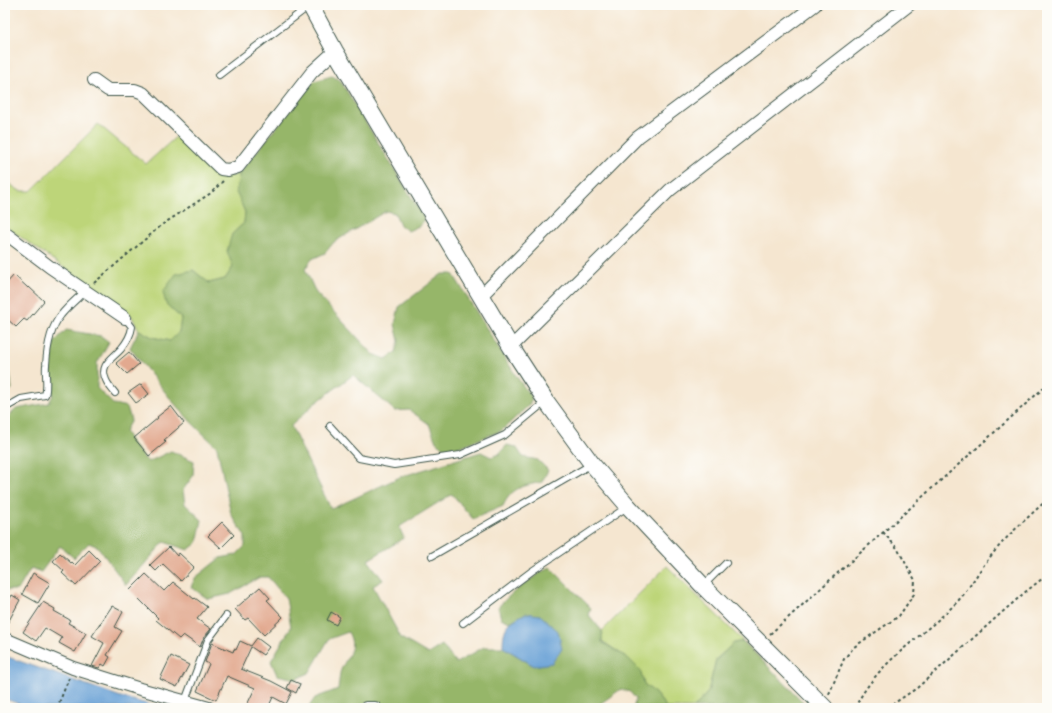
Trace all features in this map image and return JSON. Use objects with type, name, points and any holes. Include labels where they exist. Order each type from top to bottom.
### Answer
[{"type":"main road","points":[[310,5],[335,52],[511,347],[546,401],[592,464],[628,506],[703,586],[824,707]]},
{"type":"street","points":[[481,296],[638,136],[815,5]]},
{"type":"street","points":[[511,347],[670,190],[909,5]]},
{"type":"street","points":[[94,80],[108,90],[135,90],[143,93],[221,169],[228,170],[238,167],[312,72],[335,52]]},
{"type":"street","points":[[5,233],[50,267],[125,318]]},
{"type":"street","points":[[5,639],[73,668],[140,689],[209,708]]},
{"type":"street","points":[[366,708],[375,708]]},
{"type":"lane","points":[[220,75],[310,5]]},
{"type":"lane","points":[[5,408],[20,399],[45,395],[46,364],[52,331],[61,315],[86,291]]},
{"type":"lane","points":[[115,393],[106,380],[104,370],[106,364],[121,349],[131,334],[132,327],[125,318]]},
{"type":"lane","points":[[330,426],[359,458],[394,465],[460,455],[505,435],[546,401]]},
{"type":"lane","points":[[432,556],[592,464]]},
{"type":"lane","points":[[463,623],[532,571],[628,506]]},
{"type":"lane","points":[[703,586],[726,563]]},
{"type":"lane","points":[[185,701],[208,640],[226,616]]},
{"type":"path","points":[[86,291],[163,224],[211,193],[224,180],[228,170]]},
{"type":"path","points":[[760,643],[1047,385]]},
{"type":"path","points":[[855,708],[860,697],[877,673],[956,603],[971,586],[987,561],[1014,531],[1047,500]]},
{"type":"path","points":[[824,707],[844,659],[854,647],[899,616],[914,594],[915,580],[896,548],[883,532]]},
{"type":"path","points":[[887,708],[917,688],[1024,593],[1047,575]]},
{"type":"path","points":[[57,708],[70,675]]},
{"type":"green space","points":[[332,76],[340,80],[424,218],[421,225],[408,231],[400,225],[395,213],[386,211],[334,242],[325,253],[312,259],[305,269],[316,293],[373,354],[386,359],[396,352],[399,341],[395,324],[399,307],[442,274],[453,274],[516,376],[532,398],[529,405],[501,431],[459,447],[445,449],[436,442],[429,424],[409,410],[395,411],[353,375],[314,404],[291,426],[331,509],[400,477],[481,452],[491,457],[499,454],[507,445],[516,447],[523,457],[538,460],[548,470],[542,482],[524,486],[514,491],[503,506],[473,519],[452,494],[399,527],[404,538],[368,560],[383,580],[373,586],[401,638],[428,654],[442,645],[456,663],[484,647],[503,647],[534,666],[526,613],[510,622],[501,618],[498,607],[522,585],[550,567],[591,608],[588,614],[602,631],[602,642],[629,659],[640,670],[644,684],[654,692],[667,708],[633,708],[636,699],[630,692],[621,689],[594,708],[394,708],[382,704],[368,703],[354,708],[308,708],[315,698],[338,689],[340,673],[350,653],[352,644],[348,632],[329,639],[309,673],[296,679],[277,675],[271,661],[291,627],[286,598],[268,577],[260,577],[230,594],[208,599],[191,587],[195,578],[220,558],[236,555],[245,546],[245,536],[231,514],[217,447],[173,402],[130,348],[139,330],[152,337],[170,341],[179,332],[181,318],[166,304],[163,292],[176,274],[193,270],[209,283],[225,279],[233,267],[227,251],[232,234],[244,223],[245,212],[236,192],[240,172],[314,81]]},
{"type":"green space","points":[[98,124],[146,164],[179,134],[220,173],[233,176],[240,172],[236,192],[245,212],[244,223],[232,234],[233,267],[225,279],[209,283],[193,270],[166,304],[181,318],[179,332],[170,341],[152,337],[139,330],[131,315],[5,226],[5,181],[20,191],[31,191]]},
{"type":"green space","points":[[66,330],[101,336],[109,342],[97,363],[97,388],[113,404],[127,407],[131,420],[125,431],[132,444],[148,462],[171,451],[194,461],[193,476],[183,490],[185,504],[202,520],[197,543],[188,550],[164,542],[126,585],[98,547],[89,543],[74,558],[60,546],[41,572],[31,568],[18,590],[5,590],[5,420],[16,409],[49,403],[53,395],[49,376],[54,342]]},
{"type":"green space","points":[[5,369],[10,373],[12,389],[5,394]]},
{"type":"green space","points":[[667,566],[743,641],[734,643],[716,659],[708,692],[694,708],[667,708],[654,692],[644,684],[640,670],[629,659],[602,641],[602,631]]},
{"type":"green space","points":[[743,641],[809,708],[694,708],[708,692],[716,660],[734,643]]},
{"type":"water","points":[[526,613],[540,615],[558,631],[562,649],[552,663],[534,666],[503,647],[504,634],[508,626],[515,619]]},
{"type":"water","points":[[5,656],[121,697],[162,708],[31,708],[5,699]]},
{"type":"building","points":[[14,275],[44,301],[27,321],[24,319],[16,327],[5,317],[5,285]]},
{"type":"building","points":[[129,352],[139,364],[127,374],[116,363]]},
{"type":"building","points":[[141,384],[149,394],[136,403],[128,393]]},
{"type":"building","points":[[171,406],[184,423],[164,440],[166,442],[149,456],[134,438]]},
{"type":"building","points":[[222,522],[234,535],[221,548],[208,536]]},
{"type":"building","points":[[169,547],[177,556],[179,553],[194,567],[181,581],[163,564],[156,571],[150,565]]},
{"type":"building","points":[[89,550],[100,561],[76,586],[62,573],[64,571],[53,561],[60,553],[75,565]]},
{"type":"building","points":[[33,573],[50,583],[38,603],[22,594]]},
{"type":"building","points":[[146,574],[164,591],[173,582],[194,599],[195,598],[207,607],[197,619],[211,629],[204,637],[200,647],[183,635],[179,639],[156,620],[158,618],[130,590]]},
{"type":"building","points":[[260,587],[270,598],[267,600],[283,617],[264,635],[248,618],[245,620],[235,609]]},
{"type":"building","points":[[12,595],[20,600],[5,628],[5,608]]},
{"type":"building","points":[[43,602],[55,609],[54,611],[70,620],[68,623],[86,633],[75,652],[59,643],[62,638],[45,628],[36,641],[23,632]]},
{"type":"building","points":[[112,606],[123,612],[115,627],[122,631],[107,655],[110,657],[105,666],[102,664],[99,668],[92,666],[104,643],[92,636]]},
{"type":"building","points":[[331,612],[340,617],[336,625],[327,620]]},
{"type":"building","points":[[257,638],[269,647],[263,655],[251,647],[241,669],[271,681],[292,692],[286,704],[273,697],[268,708],[255,708],[247,705],[255,688],[227,676],[216,700],[197,691],[209,664],[205,662],[212,643],[233,652],[234,649],[236,650],[240,641],[251,646]]},
{"type":"building","points":[[171,656],[189,665],[177,687],[160,679]]},
{"type":"building","points":[[291,680],[300,684],[296,693],[287,688]]}]
